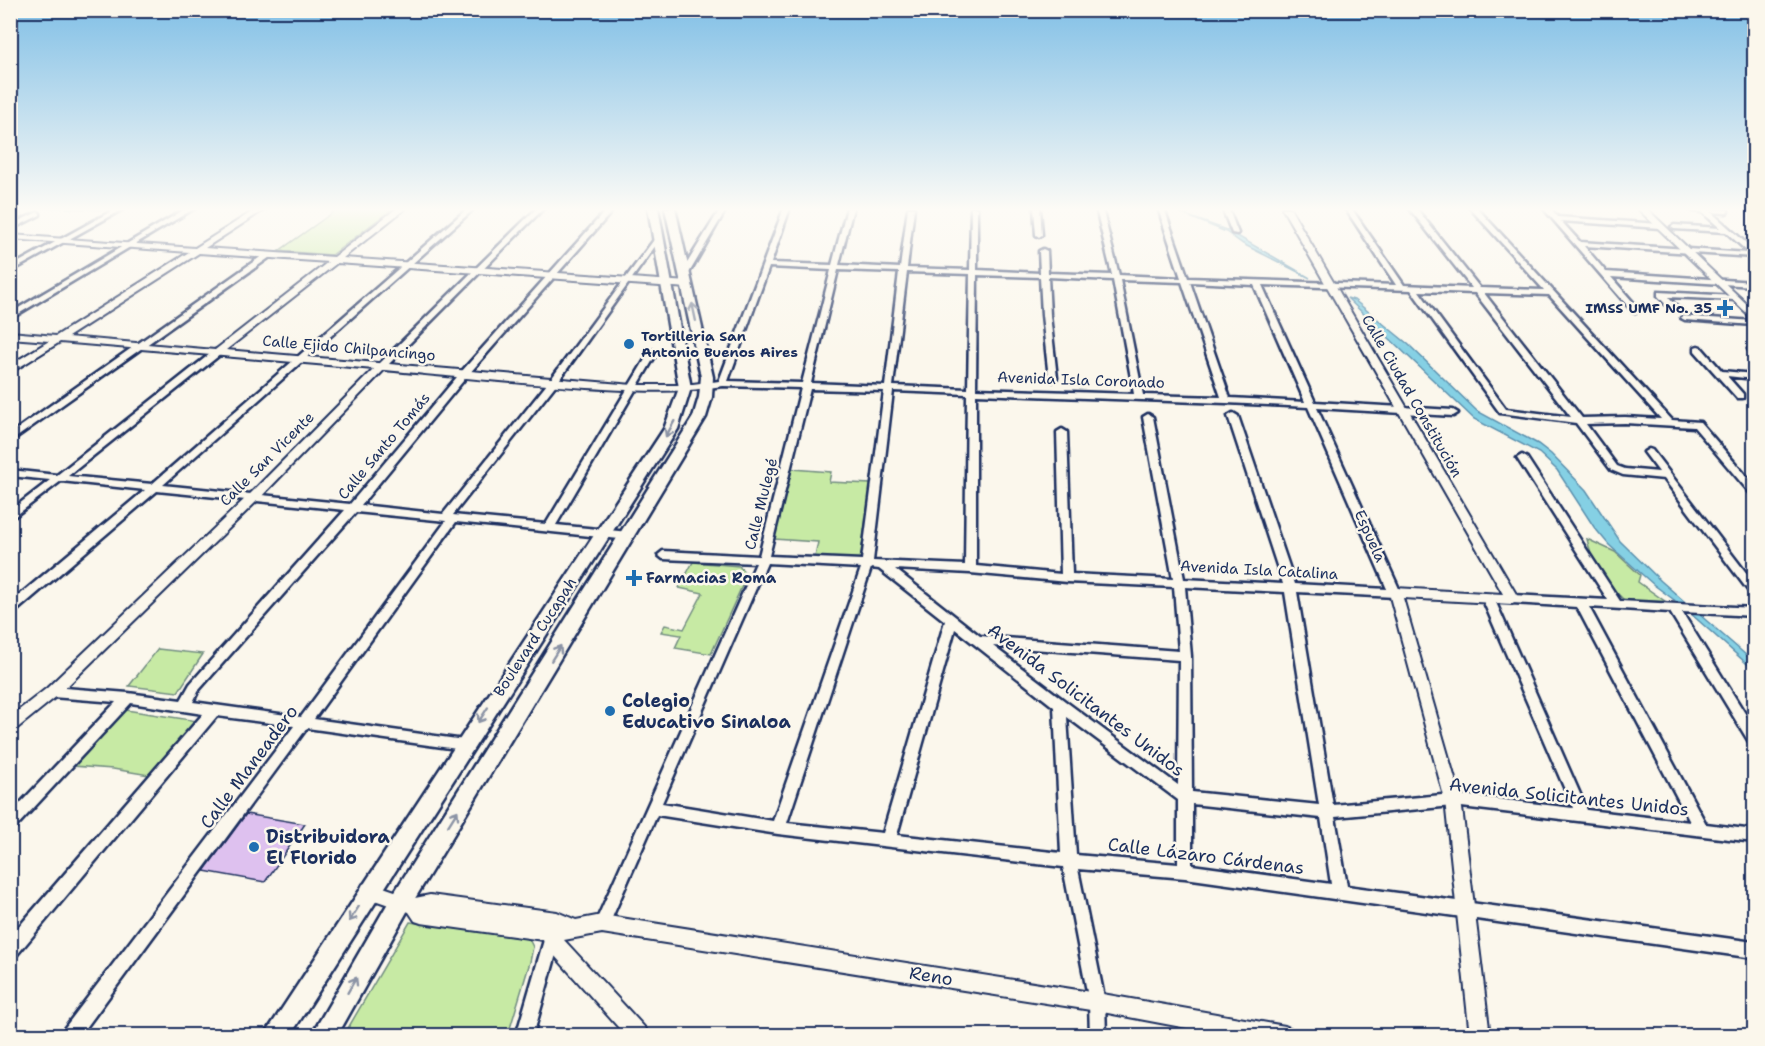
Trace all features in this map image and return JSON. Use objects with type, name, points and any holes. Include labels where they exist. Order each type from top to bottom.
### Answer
[{"type":"main road","name":"Boulevard Cucapah","points":[[276,1035],[671,429],[685,388],[661,257]]},
{"type":"main road","name":"Boulevard Cucapah","points":[[323,1035],[407,905],[702,414],[716,384],[682,257]]},
{"type":"street","points":[[10,270],[34,257]]},
{"type":"street","points":[[10,317],[111,257]]},
{"type":"street","points":[[10,370],[188,257]]},
{"type":"street","points":[[10,439],[265,257]]},
{"type":"street","points":[[293,257],[666,284],[687,279],[699,257]]},
{"type":"street","points":[[10,517],[340,257]]},
{"type":"street","points":[[10,610],[154,488],[415,257]]},
{"type":"street","name":"Calle San Vicente","points":[[10,726],[52,692],[253,498],[491,257]]},
{"type":"street","name":"Calle Santo Tomás","points":[[184,706],[194,687],[352,507],[465,373],[570,257]]},
{"type":"street","name":"Calle Maneadero","points":[[69,1035],[304,723],[449,517],[554,381],[644,257]]},
{"type":"street","points":[[716,384],[769,257]]},
{"type":"street","name":"Calle Mulegé","points":[[602,924],[763,560],[839,257]]},
{"type":"street","points":[[778,828],[867,565],[905,257]]},
{"type":"street","points":[[970,569],[973,392],[971,314],[974,257]]},
{"type":"street","points":[[1043,257],[1053,378]]},
{"type":"street","points":[[1111,257],[1139,398]]},
{"type":"street","points":[[1179,257],[1226,400]]},
{"type":"street","name":"Calle Ciudad Constitución","points":[[1315,257],[1512,599]]},
{"type":"street","points":[[1381,257],[1402,288]]},
{"type":"street","points":[[1451,257],[1581,422],[1614,468],[1618,471],[1667,476]]},
{"type":"street","points":[[1518,257],[1669,422]]},
{"type":"street","points":[[1590,257],[1636,310]]},
{"type":"street","points":[[1693,257],[1753,312]]},
{"type":"street","points":[[766,265],[1552,293]]},
{"type":"street","points":[[1605,274],[1755,284]]},
{"type":"street","name":"Espuela","points":[[1257,283],[1395,593],[1453,800],[1480,1035]]},
{"type":"street","points":[[1413,288],[1499,407],[1506,412],[1581,422],[1697,424],[1755,491]]},
{"type":"street","points":[[1673,307],[1661,294],[1736,298]]},
{"type":"street","points":[[1685,318],[1755,323]]},
{"type":"street","name":"Calle Ejido Chilpancingo","points":[[10,334],[633,388],[685,388],[716,384]]},
{"type":"street","points":[[1698,349],[1740,396]]},
{"type":"street","points":[[550,527],[653,353]]},
{"type":"street","points":[[1720,374],[1755,376]]},
{"type":"street","name":"Avenida Isla Coronado","points":[[716,384],[1226,400],[1453,413]]},
{"type":"street","points":[[1233,416],[1290,587],[1340,892]]},
{"type":"street","points":[[1148,417],[1179,583],[1185,656],[1185,871]]},
{"type":"street","points":[[1062,432],[1067,578]]},
{"type":"street","points":[[1649,452],[1755,590]]},
{"type":"street","points":[[1522,458],[1617,605]]},
{"type":"street","points":[[10,473],[628,536]]},
{"type":"street","name":"Avenida Isla Catalina","points":[[663,555],[970,569],[1067,578],[1290,587],[1755,612]]},
{"type":"street","name":"Avenida Solicitantes Unidos","points":[[883,566],[1060,705],[1184,797],[1326,812],[1453,800],[1755,836]]},
{"type":"street","points":[[1488,598],[1583,816]]},
{"type":"street","points":[[1580,602],[1702,830]]},
{"type":"street","points":[[1676,608],[1755,738]]},
{"type":"street","points":[[890,839],[951,621]]},
{"type":"street","points":[[978,640],[1185,656]]},
{"type":"street","points":[[52,692],[128,698],[464,745]]},
{"type":"street","points":[[10,824],[128,698]]},
{"type":"street","points":[[1060,705],[1069,861],[1096,1002],[1098,1035]]},
{"type":"street","points":[[10,950],[213,711]]},
{"type":"street","name":"Calle Lázaro Cárdenas","points":[[653,808],[778,828],[1069,861],[1185,871],[1755,950]]},
{"type":"street","name":"Reno","points":[[369,890],[407,905],[422,915],[554,931],[602,924],[1096,1002],[1285,1035]]},
{"type":"street","points":[[524,1035],[554,931]]},
{"type":"street","points":[[554,931],[639,1035]]},
{"type":"green space","points":[[792,469],[831,472],[829,482],[871,484],[860,560],[815,557],[818,542],[774,539]]},
{"type":"green space","points":[[1587,539],[1615,552],[1640,575],[1638,582],[1666,602],[1624,600],[1595,571]]},
{"type":"green space","points":[[693,562],[739,566],[747,575],[711,654],[675,648],[681,635],[661,632],[665,625],[684,629],[703,593],[679,588]]},
{"type":"green space","points":[[158,649],[203,654],[178,692],[129,686]]},
{"type":"green space","points":[[126,710],[197,721],[149,775],[73,766]]},
{"type":"green space","points":[[410,922],[529,939],[533,947],[530,962],[508,1035],[344,1035]]},
{"type":"water","points":[[1268,257],[1273,257],[1310,278]]},
{"type":"water","points":[[1347,298],[1354,300],[1408,344],[1477,411],[1538,444],[1551,454],[1586,490],[1620,541],[1661,581],[1754,662],[1754,670],[1609,545],[1594,527],[1557,470],[1539,453],[1474,419]]},
{"type":"building","name":"Distribuidora El Florido","points":[[246,814],[305,824],[265,882],[204,871]]},
{"type":"place","name":"IMSS UMF No. 35","points":[[1725,308]]},
{"type":"place","name":"Tortilleria San Antonio Buenos Aires","points":[[629,344]]},
{"type":"place","name":"Farmacias Roma","points":[[634,578]]},
{"type":"place","name":"Colegio Educativo Sinaloa","points":[[610,711]]},
{"type":"place","name":"Distribuidora El Florido","points":[[254,847]]}]
